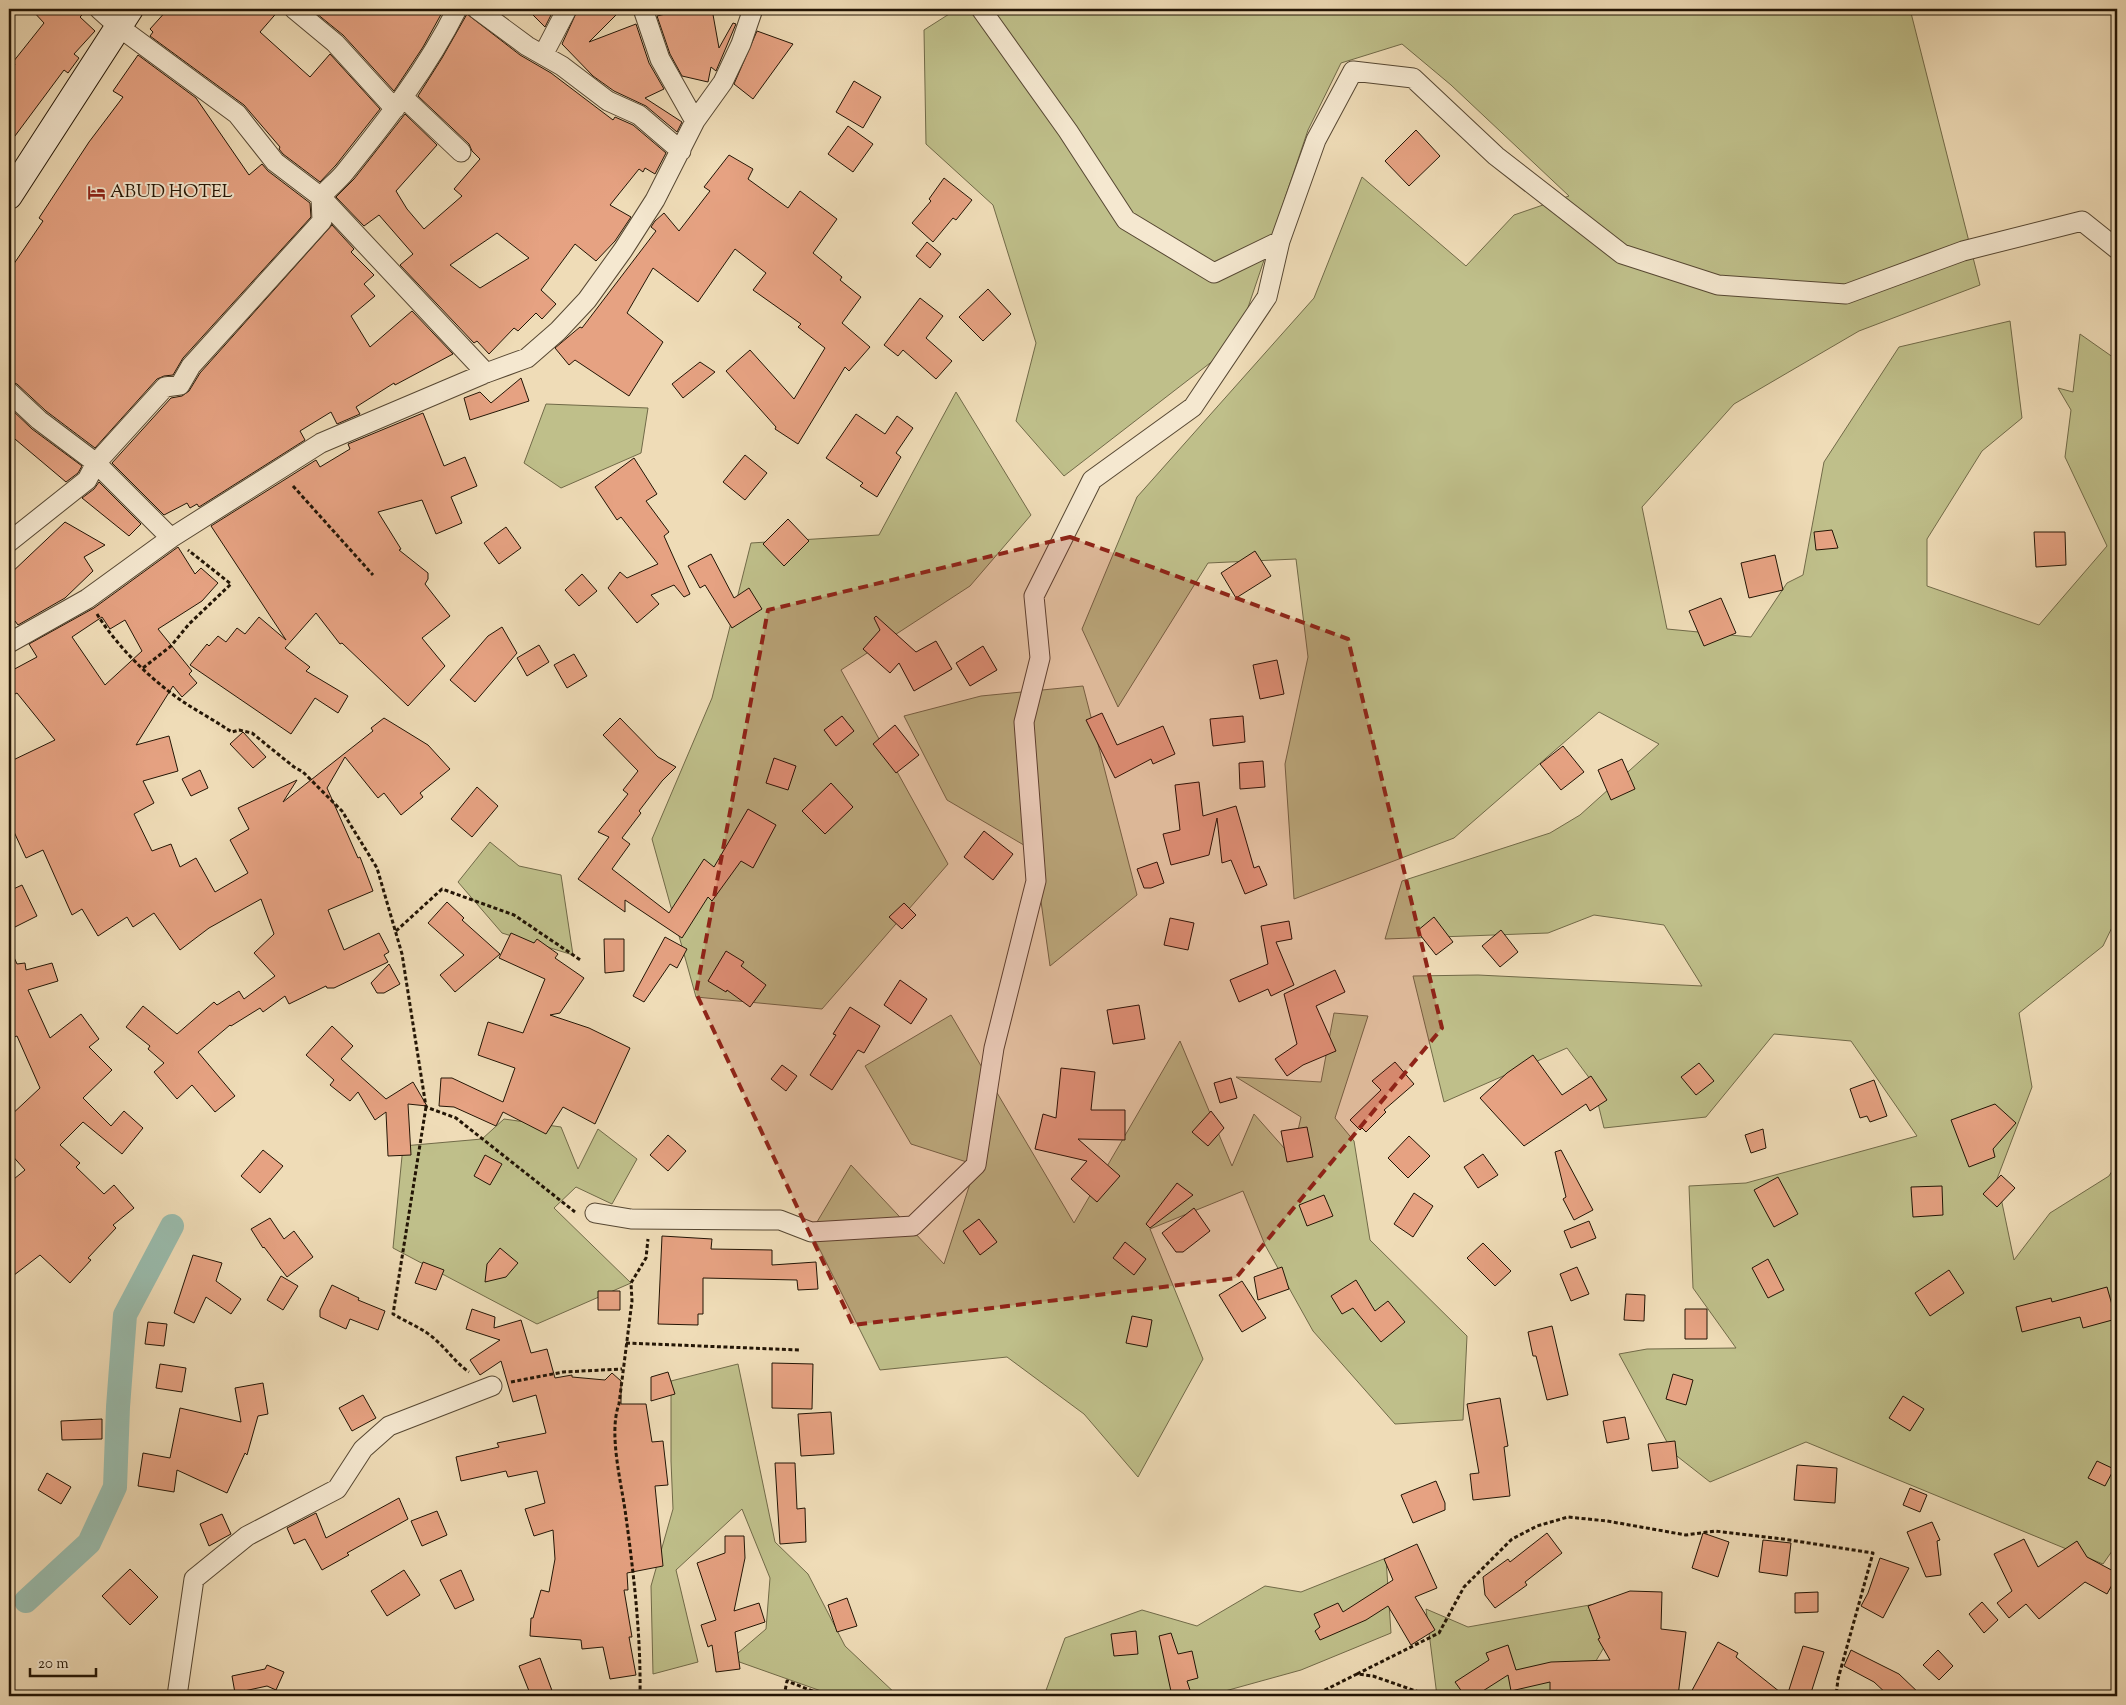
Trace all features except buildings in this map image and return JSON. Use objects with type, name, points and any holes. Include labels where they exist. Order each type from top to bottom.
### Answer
[{"type":"main road","points":[[9,196],[124,18]]},
{"type":"street","points":[[100,9],[124,18],[236,114],[275,162],[321,197],[486,373]]},
{"type":"street","points":[[294,9],[335,43],[400,103],[461,152]]},
{"type":"street","points":[[9,542],[87,480],[96,463],[165,386],[180,385],[191,366],[322,221],[321,197],[343,174],[400,103],[440,44],[457,9]]},
{"type":"street","points":[[477,9],[527,46],[562,66],[608,101],[638,115],[681,151]]},
{"type":"street","points":[[543,55],[567,9]]},
{"type":"street","points":[[643,9],[660,59],[695,121]]},
{"type":"street","points":[[9,643],[88,598],[171,538],[321,443],[486,373],[527,358],[558,331],[587,300],[623,250],[655,200],[695,121],[723,82],[741,44],[753,9]]},
{"type":"street","points":[[981,9],[1068,131],[1126,220],[1214,273],[1280,241]]},
{"type":"street","points":[[595,1213],[631,1219],[780,1220],[811,1232],[913,1226],[976,1165],[994,1048],[1036,881],[1024,722],[1040,658],[1034,596],[1092,480],[1193,407],[1267,297],[1280,241],[1316,140],[1353,71],[1413,78],[1496,156],[1622,254],[1718,285],[1846,294],[1963,251],[2082,221],[2117,248]]},
{"type":"street","points":[[9,392],[39,420],[96,463],[171,538]]},
{"type":"street","points":[[178,1696],[194,1579],[247,1536],[337,1489],[363,1448],[389,1426],[492,1386]]},
{"type":"path","points":[[279,470],[320,519],[373,575]]},
{"type":"path","points":[[143,668],[171,646],[189,624],[231,584],[171,538]]},
{"type":"path","points":[[88,598],[102,622],[155,680],[188,705],[232,732],[238,730],[252,733],[294,768],[303,772],[342,812],[377,868],[402,954],[426,1107],[393,1314],[422,1330],[438,1342],[455,1362],[492,1386],[563,1372],[622,1369]]},
{"type":"path","points":[[396,931],[442,889],[514,915],[582,961]]},
{"type":"path","points":[[426,1107],[456,1118],[577,1214],[595,1213]]},
{"type":"path","points":[[647,1696],[640,1696],[638,1632],[626,1517],[617,1461],[615,1413],[619,1404],[632,1301],[631,1283],[646,1258],[650,1218]]},
{"type":"path","points":[[626,1343],[800,1350]]},
{"type":"path","points":[[1313,1696],[1439,1633],[1464,1587],[1512,1539],[1537,1526],[1568,1517],[1607,1521],[1686,1535],[1715,1531],[1873,1553],[1838,1679],[1836,1696]]},
{"type":"path","points":[[1357,1674],[1374,1676],[1430,1696]]},
{"type":"path","points":[[784,1696],[787,1681],[825,1696]]},
{"type":"highlighted area","points":[[1070,537],[1348,639],[1442,1028],[1236,1278],[853,1325],[696,993],[768,610]]},
{"type":"green space","points":[[957,9],[1910,9],[1980,285],[1859,331],[1734,404],[1642,507],[1667,629],[1751,637],[1787,583],[1803,575],[1824,462],[1899,347],[2010,321],[2022,418],[1982,451],[1927,539],[1927,586],[2039,625],[2107,546],[2065,457],[2071,410],[2058,388],[2073,392],[2080,334],[2117,360],[2117,917],[2103,946],[2019,1013],[2032,1087],[1997,1179],[2014,1260],[2050,1213],[2109,1176],[2117,1163],[2117,1544],[2103,1564],[1806,1442],[1710,1482],[1673,1453],[1619,1354],[1647,1349],[1736,1348],[1693,1288],[1689,1186],[1746,1183],[1917,1136],[1851,1041],[1774,1034],[1706,1117],[1604,1128],[1593,1083],[1567,1048],[1444,1102],[1413,976],[1478,975],[1702,986],[1664,925],[1594,915],[1548,933],[1385,939],[1402,881],[1550,833],[1580,815],[1659,744],[1599,712],[1454,838],[1294,899],[1285,764],[1308,657],[1296,559],[1208,563],[1118,707],[1082,629],[1137,497],[1314,298],[1362,177],[1466,266],[1514,215],[1569,196],[1451,85],[1402,44],[1341,63],[1308,130],[1236,343],[1064,476],[1016,421],[1036,343],[993,205],[926,144],[924,30]]},
{"type":"green space","points":[[956,392],[1031,515],[970,586],[841,670],[948,864],[822,1009],[696,997],[652,839],[712,698],[751,543],[879,535]]},
{"type":"green space","points":[[546,404],[648,408],[641,453],[561,488],[524,463]]},
{"type":"green space","points":[[1083,686],[1137,895],[1050,966],[1034,851],[947,800],[904,716],[981,696]]},
{"type":"green space","points":[[490,842],[519,866],[561,875],[573,955],[502,933],[458,882]]},
{"type":"green space","points":[[1334,1013],[1368,1016],[1335,1118],[1354,1141],[1370,1240],[1467,1336],[1463,1420],[1395,1424],[1313,1331],[1265,1245],[1243,1191],[1150,1229],[1203,1359],[1138,1477],[1084,1414],[1007,1357],[880,1370],[811,1232],[851,1165],[944,1264],[976,1165],[911,1144],[865,1066],[951,1015],[1074,1223],[1180,1041],[1232,1166],[1254,1114],[1292,1157],[1301,1117],[1236,1077],[1321,1082]]},
{"type":"green space","points":[[504,1119],[561,1127],[578,1169],[598,1129],[637,1159],[612,1204],[576,1187],[554,1208],[631,1283],[537,1324],[393,1248],[403,1146],[482,1139]]},
{"type":"green space","points":[[738,1364],[775,1542],[808,1574],[845,1646],[898,1696],[829,1696],[824,1692],[731,1659],[766,1629],[770,1578],[742,1509],[676,1570],[698,1662],[653,1674],[651,1586],[673,1509],[671,1381]]},
{"type":"green space","points":[[1386,1558],[1391,1633],[1301,1670],[1207,1696],[1044,1696],[1065,1638],[1142,1610],[1197,1626],[1265,1586],[1301,1592]]},
{"type":"green space","points":[[1634,1597],[1575,1696],[1437,1696],[1426,1609],[1468,1627]]},
{"type":"waterway","points":[[26,1601],[89,1543],[115,1487],[118,1407],[125,1315],[172,1226]]},
{"type":"place","name":"ABUD HOTEL","points":[[96,193]]}]
